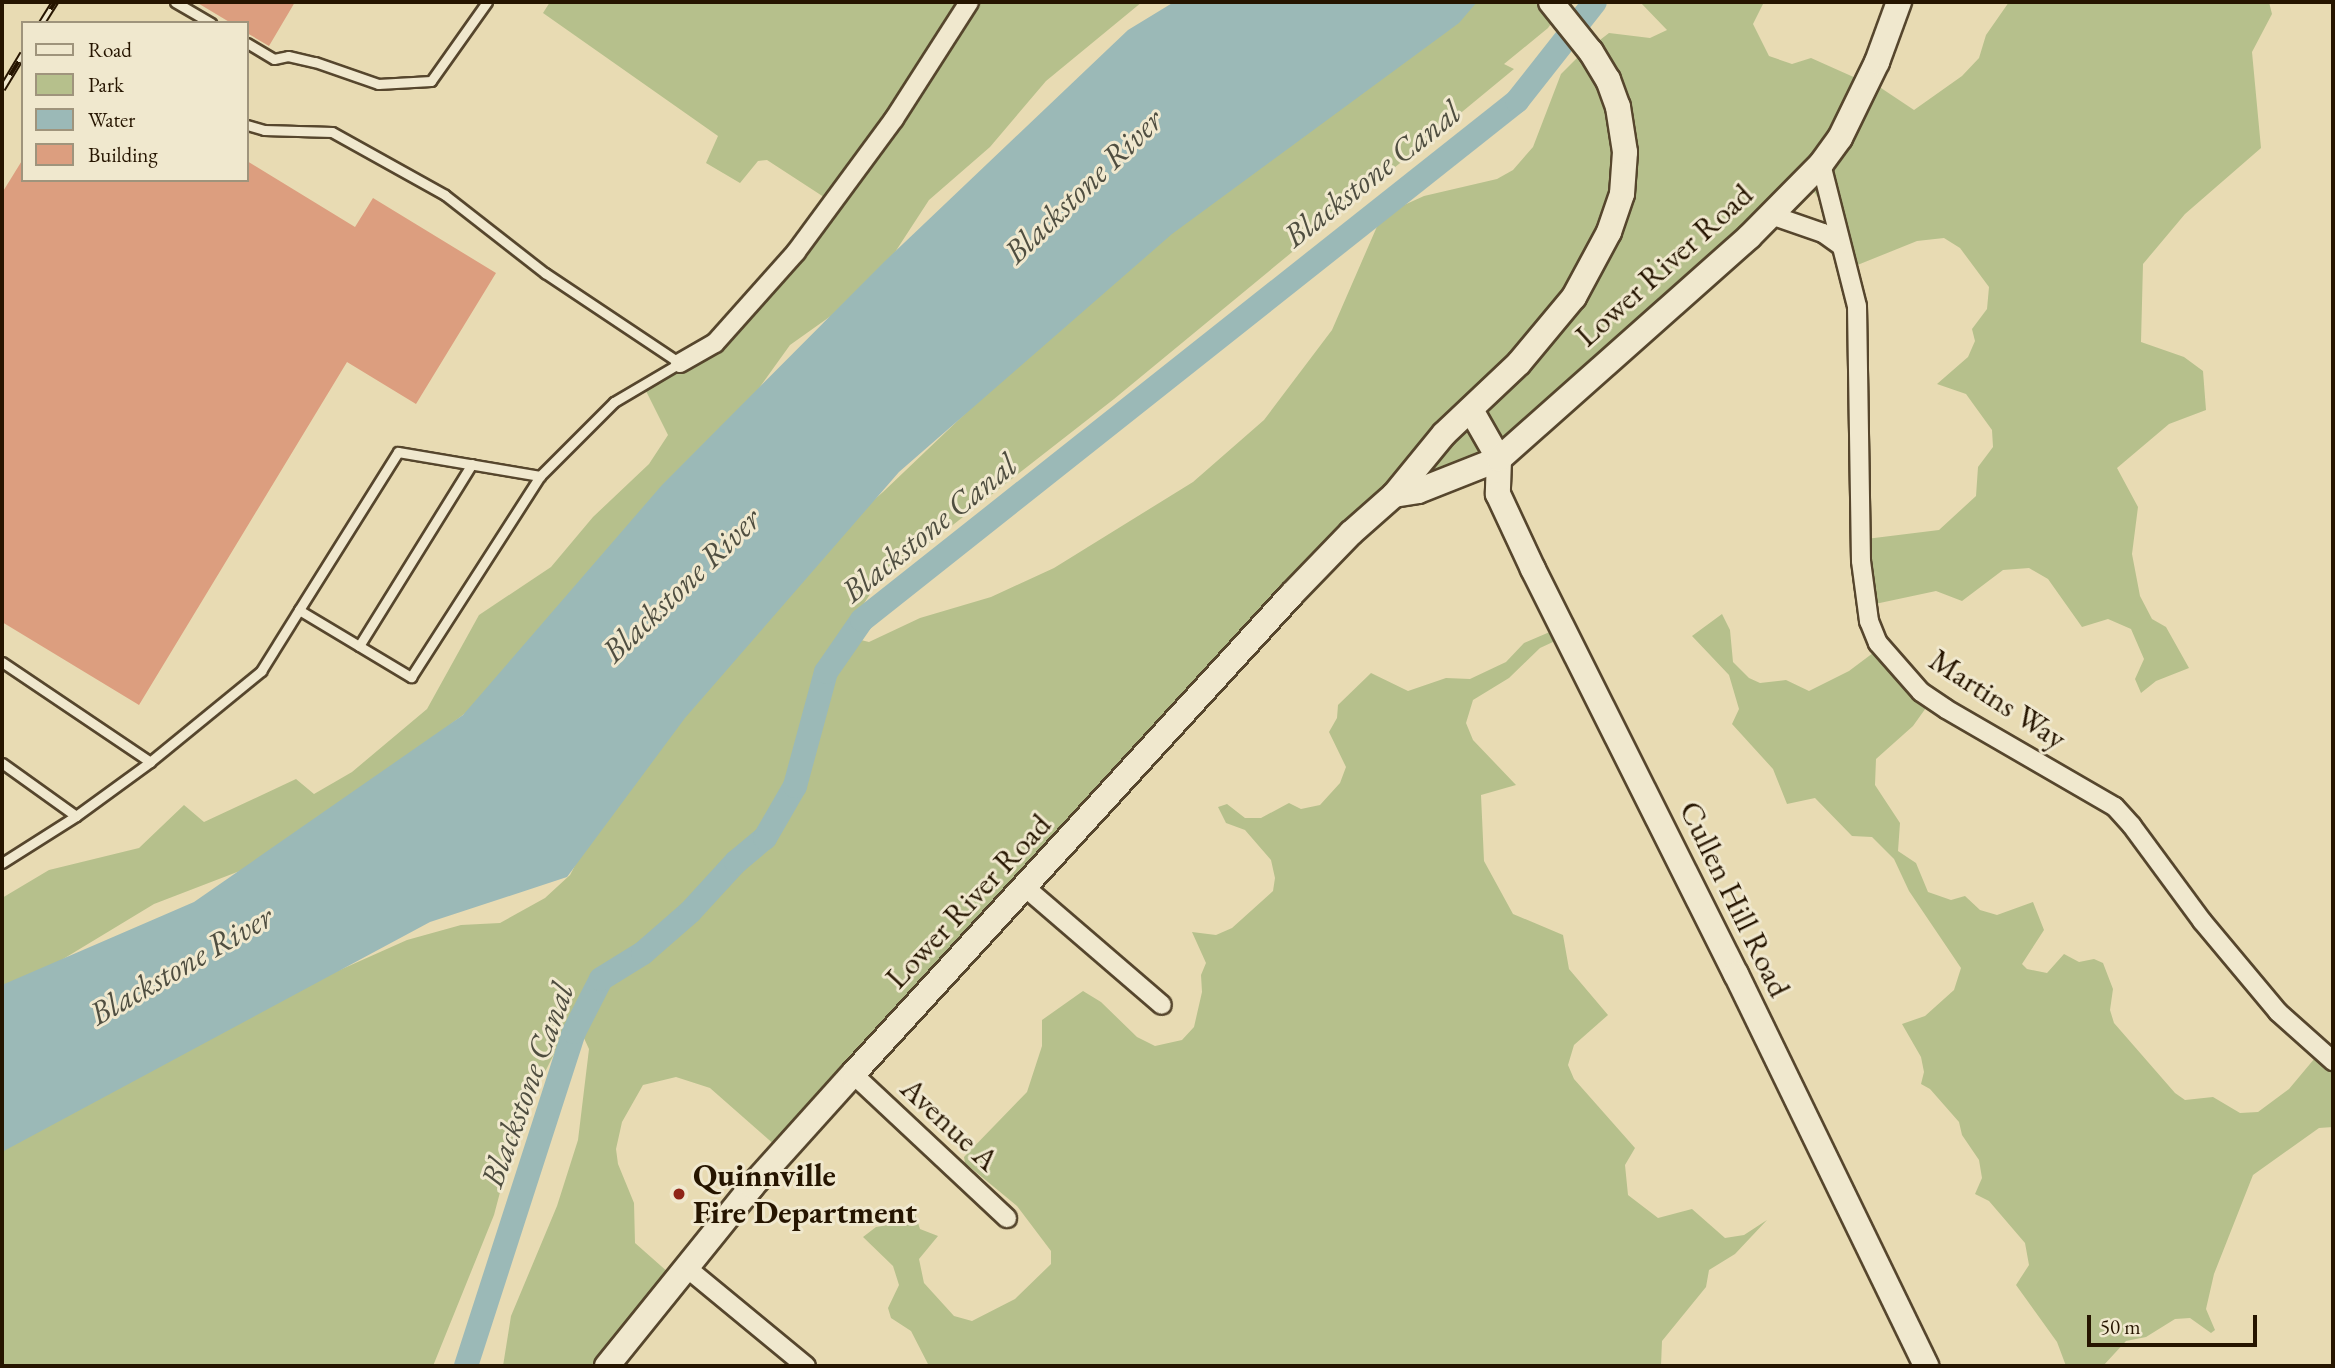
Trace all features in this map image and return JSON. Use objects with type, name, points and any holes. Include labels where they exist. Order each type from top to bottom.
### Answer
[{"type":"street","points":[[680,363],[715,343],[796,252],[894,119],[969,2]]},
{"type":"street","name":"Lower River Road","points":[[607,1366],[752,1186],[853,1074],[1026,888],[1292,594],[1350,533],[1394,495],[1444,434],[1471,410],[1555,321],[1600,251],[1622,194],[1625,152],[1618,107],[1608,80],[1591,52],[1551,2]]},
{"type":"street","name":"Lower River Road","points":[[1394,495],[1418,491],[1499,459],[1771,215],[1821,164],[1840,138],[1862,96],[1899,2]]},
{"type":"street","name":"Martins Way","points":[[1821,164],[1840,246],[1852,275],[1857,306],[1861,561],[1869,621],[1878,643],[1898,668],[1930,697],[2115,807],[2202,921],[2278,1012],[2333,1061]]},
{"type":"street","points":[[1771,215],[1823,233],[1840,246]]},
{"type":"street","points":[[1471,410],[1499,459]]},
{"type":"street","name":"Cullen Hill Road","points":[[1499,459],[1498,494],[1527,556],[1736,974],[1926,1366]]},
{"type":"street","points":[[1026,888],[1162,1005]]},
{"type":"street","name":"Avenue A","points":[[853,1074],[1007,1219]]},
{"type":"street","points":[[687,1268],[806,1366]]},
{"type":"lane","points":[[175,2],[208,21]]},
{"type":"lane","points":[[248,44],[274,59],[288,56],[315,62],[378,84],[431,81],[487,2]]},
{"type":"lane","points":[[248,125],[264,130],[332,132],[446,195],[545,273],[680,363],[614,402],[540,476],[411,677],[299,610]]},
{"type":"lane","points":[[2,863],[76,816],[150,762],[261,671],[398,452],[540,476]]},
{"type":"lane","points":[[359,646],[472,464]]},
{"type":"lane","points":[[2,662],[150,762]]},
{"type":"lane","points":[[2,762],[76,816]]},
{"type":"green space","points":[[550,2],[1142,2],[1046,81],[990,147],[929,200],[873,286],[790,345],[726,434],[557,645],[268,860],[154,904],[2,996],[2,898],[49,870],[139,848],[184,805],[204,822],[296,779],[314,794],[352,772],[427,709],[479,615],[551,567],[593,517],[649,464],[668,435],[645,389],[680,371],[830,201],[767,160],[758,161],[740,183],[706,163],[718,136],[543,13]]},
{"type":"green space","points":[[1473,2],[1572,2],[1562,8],[1548,28],[1504,64],[1514,69],[1114,399],[876,585],[852,622],[857,639],[869,642],[920,618],[991,597],[1054,568],[1193,482],[1264,420],[1332,330],[1382,215],[1424,196],[1497,179],[1513,170],[1533,147],[1561,74],[1578,57],[1609,33],[1650,38],[1667,30],[1640,2],[1764,2],[1753,24],[1769,56],[1792,64],[1811,58],[1858,79],[1869,80],[1914,110],[1962,76],[1979,58],[1986,35],[2009,2],[2269,2],[2272,14],[2252,52],[2261,148],[2185,214],[2143,264],[2141,342],[2184,357],[2203,371],[2206,410],[2169,424],[2117,468],[2138,507],[2132,554],[2140,596],[2152,619],[2166,627],[2189,668],[2156,681],[2141,693],[2135,679],[2144,659],[2131,629],[2108,619],[2082,627],[2048,579],[2029,568],[2003,570],[1962,601],[1936,591],[1875,604],[1866,539],[1939,530],[1976,496],[1978,467],[1993,447],[1992,430],[1966,394],[1937,384],[1968,357],[1975,341],[1972,329],[1987,309],[1989,287],[1960,248],[1944,238],[1917,241],[1855,266],[1838,226],[1807,182],[1488,454],[1405,490],[785,1154],[710,1088],[676,1077],[643,1085],[622,1122],[616,1149],[618,1164],[634,1203],[635,1243],[678,1281],[608,1366],[503,1366],[511,1316],[557,1206],[578,1140],[589,1049],[577,1023],[562,1038],[517,1128],[494,1215],[433,1366],[2,1366],[2,1133],[230,1019],[407,940],[461,925],[500,923],[545,898],[570,875],[610,799],[804,561],[883,492],[1187,202]]},
{"type":"green space","points":[[1722,614],[1730,630],[1733,662],[1749,678],[1760,683],[1786,680],[1809,691],[1849,671],[1889,641],[1911,670],[1938,691],[1913,726],[1876,759],[1875,785],[1900,823],[1898,851],[1916,863],[1928,892],[1951,900],[1965,896],[1980,910],[1997,915],[2033,902],[2044,930],[2022,964],[2027,969],[2047,973],[2064,954],[2079,962],[2094,959],[2103,963],[2113,989],[2110,1010],[2114,1023],[2175,1093],[2185,1100],[2213,1097],[2240,1113],[2258,1112],[2289,1089],[2325,1046],[2333,1047],[2333,1127],[2319,1128],[2253,1175],[2214,1274],[2206,1309],[2215,1330],[2211,1333],[2190,1318],[2175,1319],[2146,1337],[2126,1341],[2103,1366],[2066,1366],[2057,1342],[2016,1285],[2029,1265],[2025,1243],[1989,1201],[1975,1194],[1982,1178],[1979,1160],[1962,1135],[1959,1122],[1930,1089],[1921,1084],[1924,1072],[1921,1057],[1902,1024],[1925,1016],[1954,990],[1961,968],[1909,891],[1894,859],[1872,837],[1852,836],[1815,798],[1787,804],[1773,769],[1732,724],[1739,709],[1729,675],[1692,636]]},
{"type":"green space","points":[[1566,625],[1568,635],[1540,648],[1509,678],[1473,700],[1466,723],[1473,740],[1516,785],[1481,795],[1484,861],[1513,914],[1563,935],[1569,969],[1608,1015],[1574,1045],[1568,1065],[1574,1079],[1635,1148],[1625,1165],[1628,1195],[1658,1218],[1692,1209],[1725,1238],[1744,1235],[1767,1220],[1735,1254],[1709,1270],[1706,1287],[1662,1341],[1661,1366],[929,1366],[911,1331],[891,1318],[888,1308],[899,1285],[893,1266],[863,1237],[876,1227],[895,1224],[914,1211],[920,1229],[938,1236],[919,1259],[924,1283],[954,1316],[972,1321],[1015,1299],[1051,1264],[1051,1251],[1017,1206],[965,1163],[964,1157],[1027,1092],[1042,1046],[1042,1020],[1083,991],[1101,1002],[1137,1037],[1155,1046],[1182,1040],[1194,1027],[1202,992],[1201,975],[1206,963],[1192,932],[1216,935],[1232,928],[1273,891],[1275,878],[1271,860],[1245,830],[1226,823],[1218,807],[1227,804],[1245,818],[1261,818],[1289,803],[1301,809],[1320,805],[1340,783],[1346,767],[1329,732],[1337,718],[1338,705],[1371,673],[1408,691],[1446,678],[1470,679],[1506,662],[1524,643]]},
{"type":"water","name":"Blackstone River","points":[[1174,2],[1477,2],[1459,23],[1172,234],[899,472],[685,718],[567,877],[430,922],[2,1152],[2,985],[194,902],[463,715],[662,485],[884,262],[1128,30]]},
{"type":"building","points":[[196,2],[295,2],[269,46],[248,34],[248,21],[228,21]]},
{"type":"building","points":[[21,162],[21,182],[248,182],[248,162],[355,227],[373,198],[496,273],[416,404],[347,362],[139,705],[2,622],[2,193]]},
{"type":"waterway","name":"Blackstone Canal","points":[[466,1366],[574,1032],[601,979],[643,953],[690,912],[736,862],[765,838],[795,786],[826,672],[862,620],[1517,101],[1595,2]]},
{"type":"railway","points":[[43,21],[55,2]]},
{"type":"railway","points":[[2,89],[21,57]]},
{"type":"place","name":"Quinnville Fire Department","points":[[679,1194]]}]
